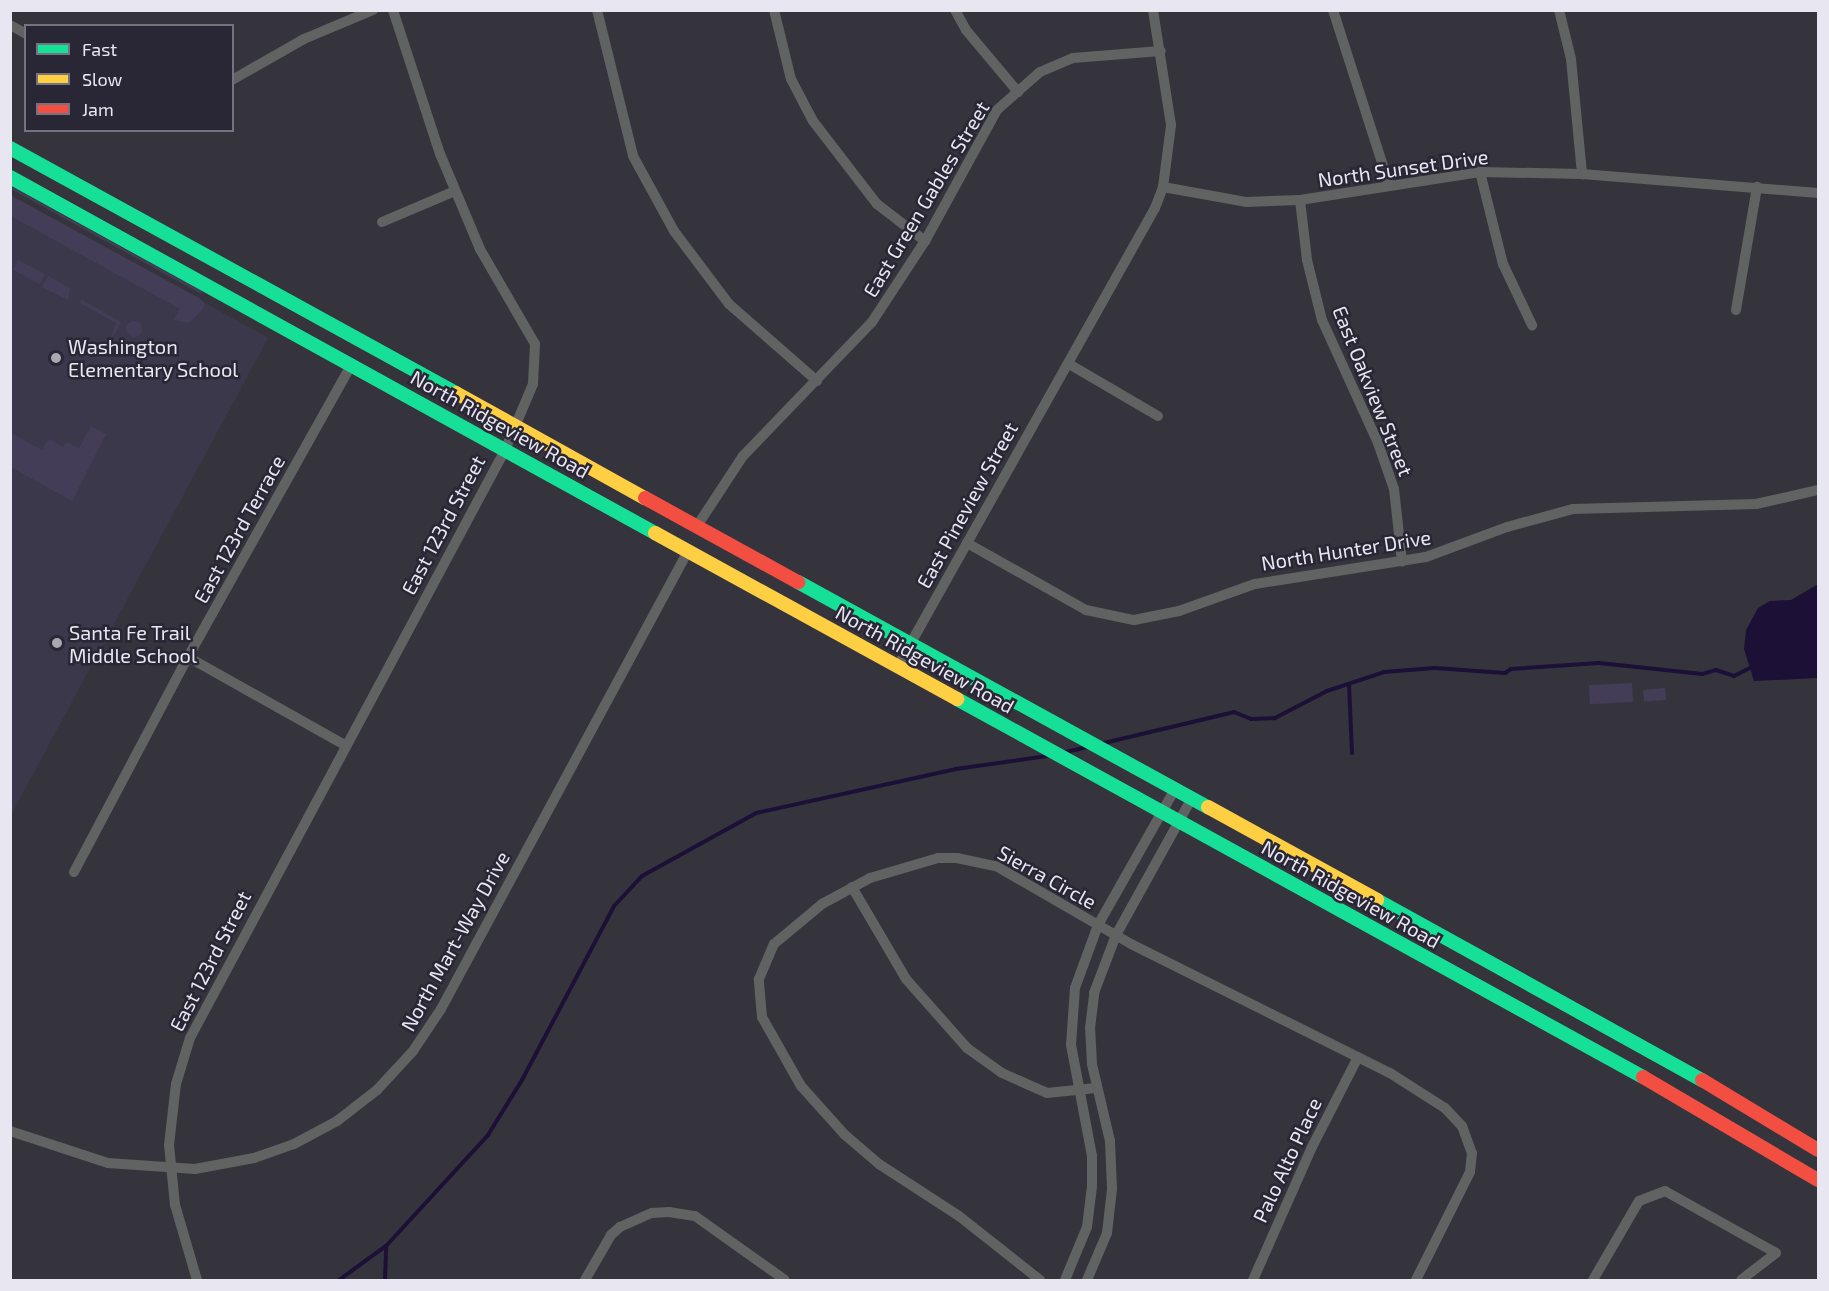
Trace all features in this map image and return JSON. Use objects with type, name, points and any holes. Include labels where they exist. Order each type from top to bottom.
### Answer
[{"type":"main road","name":"North Ridgeview Road","points":[[10,148],[1677,1066],[1818,1150]]},
{"type":"main road","name":"North Ridgeview Road","points":[[10,177],[1675,1095],[1818,1180]]},
{"type":"street","points":[[234,79],[304,39],[373,10]]},
{"type":"street","points":[[393,10],[455,190],[480,249],[535,344],[533,384],[505,450]]},
{"type":"street","points":[[597,10],[633,156],[674,231],[729,304],[817,381]]},
{"type":"street","points":[[774,10],[791,79],[813,120],[877,204],[925,241]]},
{"type":"street","points":[[955,10],[966,30],[1018,92]]},
{"type":"street","points":[[1153,10],[1161,51]]},
{"type":"street","points":[[1334,10],[1389,184]]},
{"type":"street","points":[[1559,10],[1571,59],[1582,174]]},
{"type":"street","points":[[10,25],[24,32]]},
{"type":"street","name":"East Green Gables Street","points":[[697,526],[743,456],[872,322],[925,241],[997,110],[1040,72],[1073,58],[1161,51]]},
{"type":"street","name":"East Pineview Street","points":[[898,666],[1155,208],[1163,187],[1169,138],[1169,103],[1161,51]]},
{"type":"street","points":[[1480,172],[1503,264],[1532,325]]},
{"type":"street","name":"North Sunset Drive","points":[[1163,187],[1246,202],[1300,200],[1389,184],[1480,172],[1582,174],[1818,193]]},
{"type":"street","points":[[1736,310],[1757,188]]},
{"type":"street","points":[[382,222],[455,190]]},
{"type":"street","name":"East Oakview Street","points":[[1300,200],[1307,260],[1322,320],[1378,443],[1394,489],[1402,562]]},
{"type":"street","name":"East 123rd Terrace","points":[[74,872],[188,657],[352,364]]},
{"type":"street","points":[[1069,364],[1158,416]]},
{"type":"street","name":"East 123rd Street","points":[[197,1281],[180,1230],[171,1168],[172,1107],[190,1038],[505,450]]},
{"type":"street","name":"North Hunter Drive","points":[[967,543],[1086,610],[1134,620],[1179,611],[1255,584],[1402,562],[1443,553],[1507,528],[1573,509],[1745,504],[1785,500],[1818,490]]},
{"type":"street","name":"North Mart-Way Drive","points":[[10,1131],[108,1162],[171,1168],[216,1166],[294,1144],[337,1120],[377,1090],[413,1051],[446,999],[688,551]]},
{"type":"street","points":[[188,657],[345,745]]},
{"type":"street","points":[[1065,1281],[1082,1242],[1092,1201],[1092,1155],[1078,1092],[1070,1023],[1081,967],[1098,925],[1175,789]]},
{"type":"street","points":[[1087,1281],[1107,1233],[1112,1189],[1110,1141],[1096,1088],[1090,1046],[1091,1010],[1100,973],[1116,935],[1192,798]]},
{"type":"street","name":"Sierra Circle","points":[[1040,1281],[959,1216],[879,1164],[845,1135],[801,1086],[762,1017],[759,980],[774,944],[822,904],[852,887],[916,862],[957,858],[981,861],[1008,872],[1116,935],[1358,1057],[1450,1112],[1462,1126],[1472,1153],[1464,1188],[1416,1281]]},
{"type":"street","points":[[852,887],[906,979],[951,1034],[984,1062],[1023,1084],[1047,1093],[1078,1092],[1096,1088]]},
{"type":"street","name":"Palo Alto Place","points":[[1253,1281],[1312,1147],[1358,1057]]},
{"type":"street","points":[[1593,1281],[1640,1201],[1665,1191],[1776,1253],[1742,1281]]},
{"type":"street","points":[[585,1281],[610,1235],[620,1227],[652,1213],[669,1212],[695,1216],[785,1281]]},
{"type":"shaded area","points":[[10,186],[201,291],[203,295],[11,189]]},
{"type":"shaded area","points":[[10,195],[199,298],[205,303],[203,309],[189,323],[174,320],[180,309],[11,216]]},
{"type":"shaded area","name":"Santa Fe Trail Middle School","points":[[11,196],[268,338],[11,815]]},
{"type":"shaded area","points":[[18,260],[44,274],[39,284],[13,270]]},
{"type":"shaded area","points":[[48,276],[70,288],[68,300],[42,287]]},
{"type":"shaded area","points":[[82,300],[121,322],[109,343],[116,323],[80,303]]},
{"type":"shaded area","points":[[131,321],[137,321],[142,329],[140,335],[131,337],[126,332],[126,326]]},
{"type":"shaded area","points":[[91,426],[106,434],[72,501],[11,467],[11,433],[42,450],[49,439],[63,447],[67,442],[79,448]]},
{"type":"shaded area","points":[[1818,584],[1818,678],[1754,681],[1744,649],[1746,630],[1758,608],[1770,601],[1791,600]]},
{"type":"shaded area","points":[[1632,683],[1633,702],[1590,704],[1589,685]]},
{"type":"shaded area","points":[[1665,688],[1666,700],[1644,702],[1643,690]]},
{"type":"waterway","points":[[1104,743],[1234,712],[1251,719],[1275,718],[1327,691],[1384,672],[1435,668],[1505,673],[1511,669],[1599,663],[1702,674],[1716,670],[1734,676],[1752,667]]},
{"type":"waterway","points":[[1349,684],[1352,753]]},
{"type":"waterway","points":[[1066,752],[1087,747]]},
{"type":"waterway","points":[[339,1280],[386,1246],[488,1135],[522,1080],[614,906],[642,876],[756,813],[956,769],[1047,756]]},
{"type":"waterway","points":[[385,1280],[386,1246]]},
{"type":"traffic: fast","points":[[10,148],[456,393]]},
{"type":"traffic: fast","points":[[10,177],[655,533]]},
{"type":"traffic: fast","points":[[798,582],[1208,807]]},
{"type":"traffic: fast","points":[[957,699],[1643,1077]]},
{"type":"traffic: fast","points":[[1377,900],[1702,1080]]},
{"type":"traffic: slow","points":[[456,393],[645,498]]},
{"type":"traffic: slow","points":[[655,533],[957,699]]},
{"type":"traffic: slow","points":[[1208,807],[1377,900]]},
{"type":"traffic: jam","points":[[645,498],[798,582]]},
{"type":"traffic: jam","points":[[1643,1077],[1818,1180]]},
{"type":"traffic: jam","points":[[1702,1080],[1818,1150]]},
{"type":"place","name":"Washington Elementary School","points":[[56,358]]},
{"type":"place","name":"Santa Fe Trail Middle School","points":[[57,643]]}]
